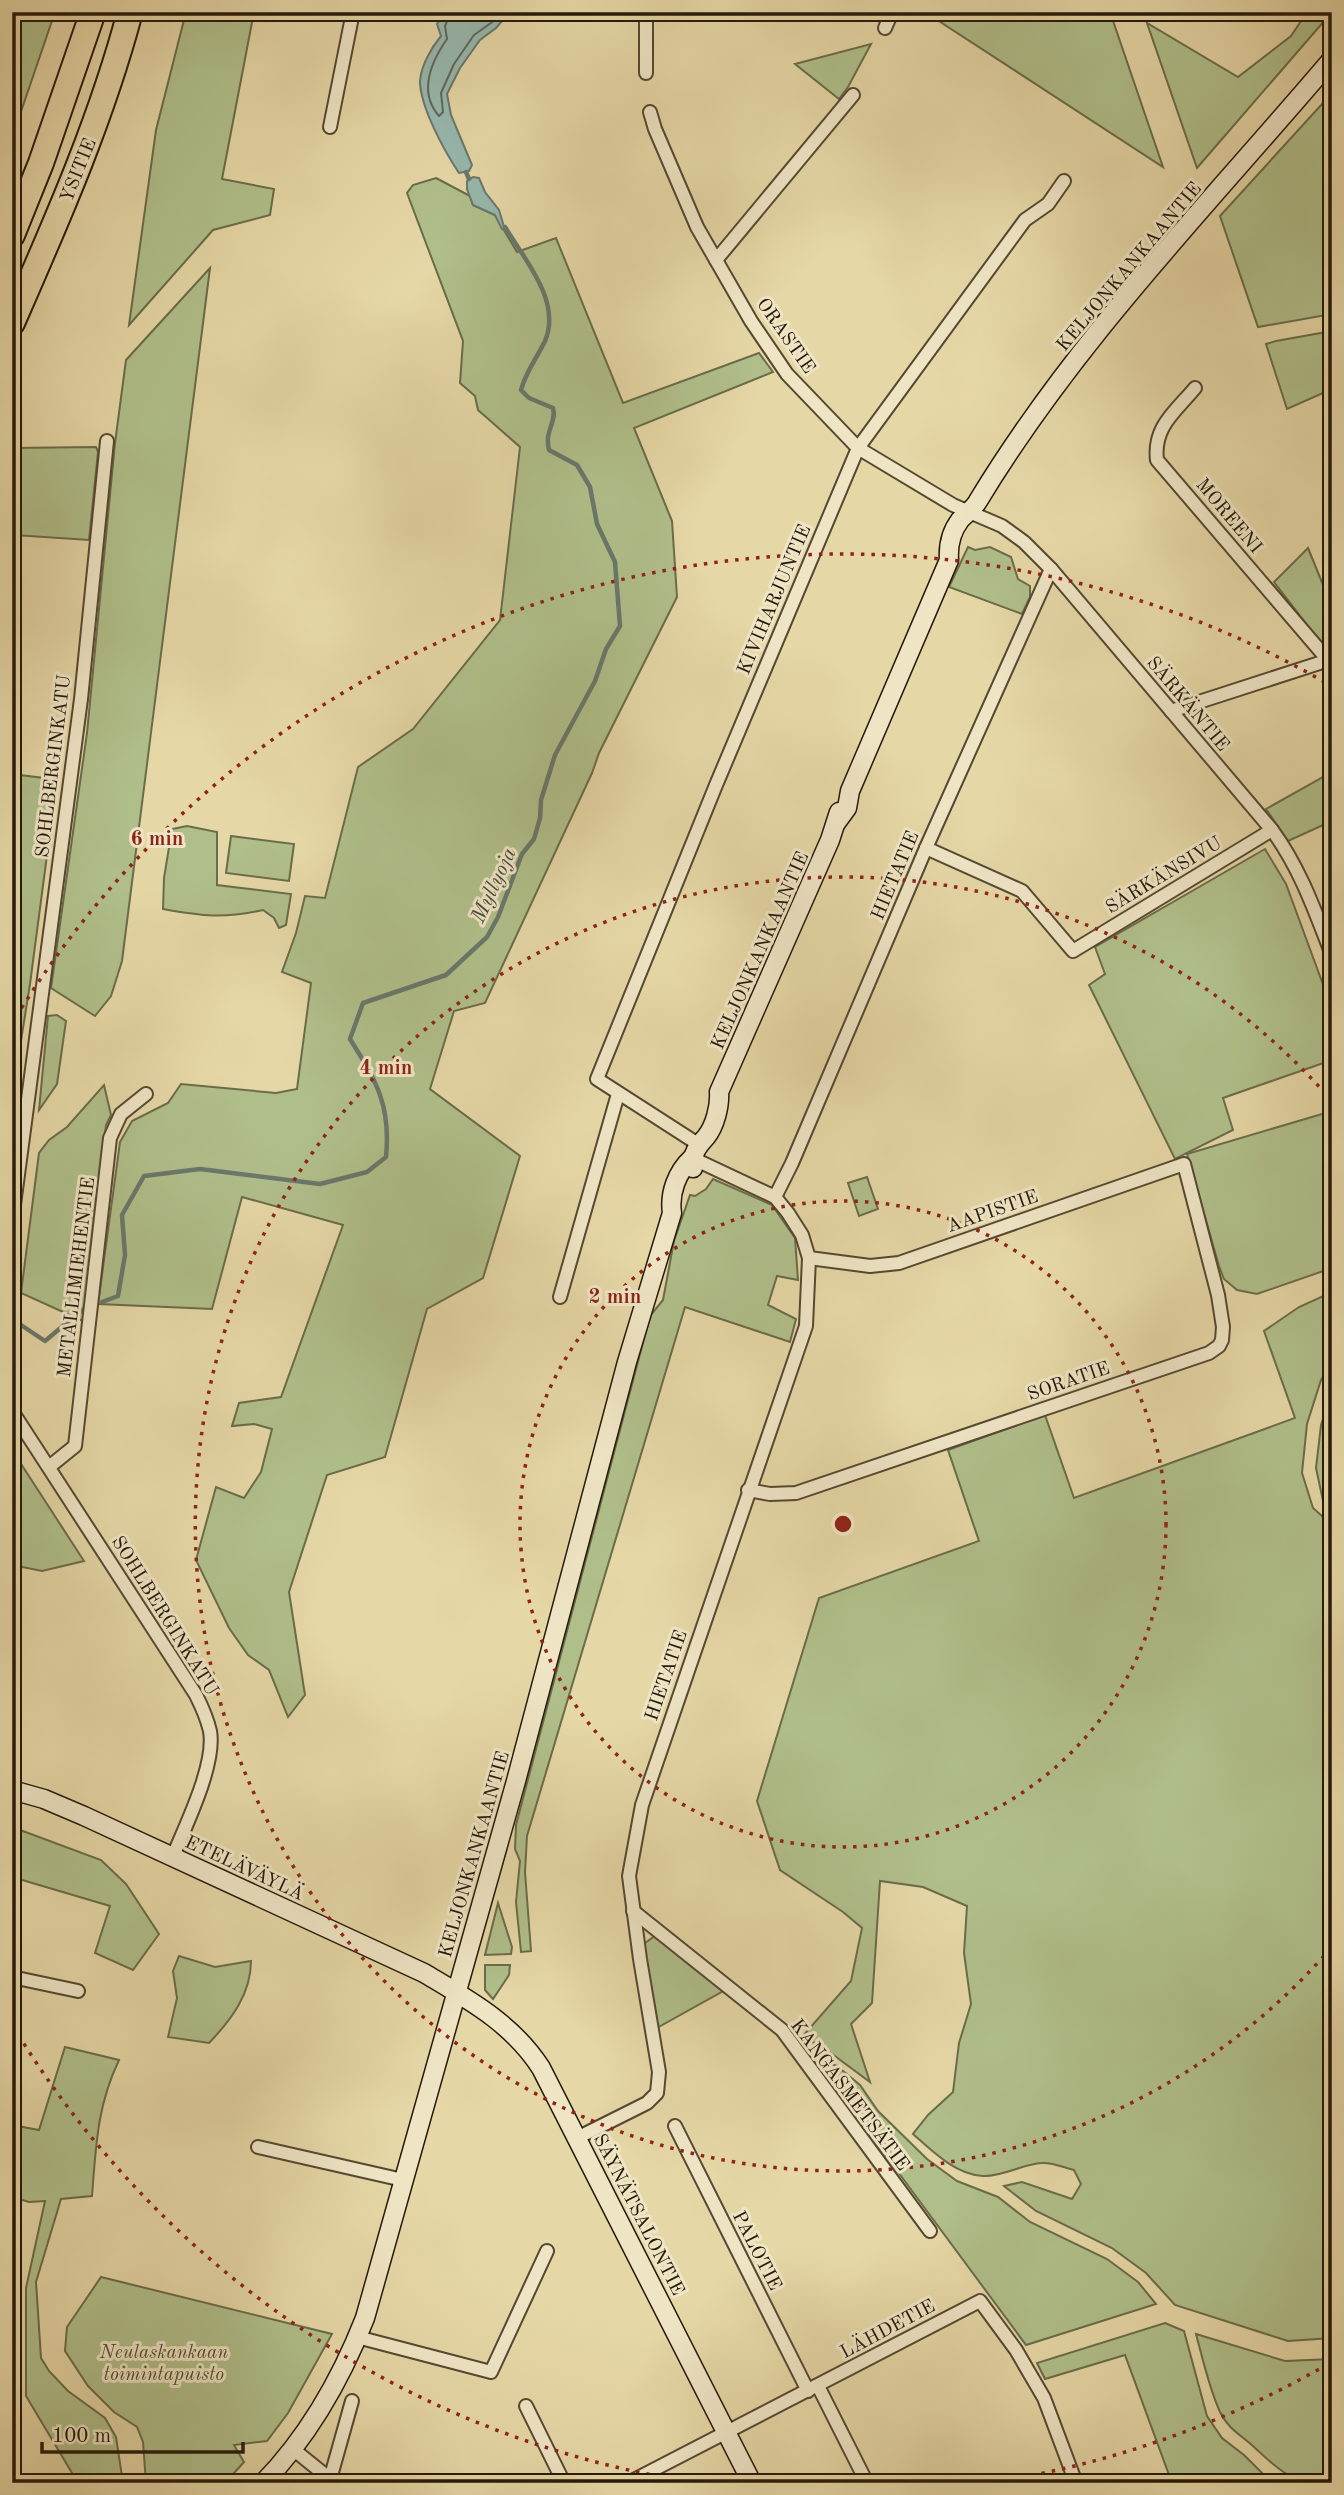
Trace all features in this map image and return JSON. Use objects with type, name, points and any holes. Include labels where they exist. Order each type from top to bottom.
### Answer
[{"type":"highway","name":"YSITIE","points":[[12,235],[41,163],[93,12]]},
{"type":"highway","name":"YSITIE","points":[[12,323],[85,155],[116,65],[130,12]]},
{"type":"main road","name":"KELJONKANKAANTIE","points":[[263,2483],[293,2449],[344,2370],[357,2337],[516,1781],[627,1362],[672,1213],[682,1204],[693,1172],[696,1131],[701,1118],[709,1101],[719,1092],[836,824],[847,808],[850,791],[949,560],[959,551],[972,525],[972,512],[1010,448],[1056,385],[1169,247],[1332,59]]},
{"type":"main road","name":"ETELÄVÄYLÄ","points":[[12,1790],[44,1799],[173,1856],[424,1973],[456,1992]]},
{"type":"main road","name":"SÄYNÄTSALONTIE","points":[[456,1992],[513,2032],[541,2068],[752,2483]]},
{"type":"street","points":[[330,127],[353,12]]},
{"type":"street","points":[[646,12],[646,73]]},
{"type":"street","points":[[885,28],[892,12]]},
{"type":"street","points":[[716,260],[853,95]]},
{"type":"street","name":"ORASTIE","points":[[650,112],[654,129],[697,227],[751,321],[787,374],[858,448],[953,505],[972,512]]},
{"type":"street","name":"KIVIHARJUNTIE","points":[[597,1079],[716,785],[858,448],[1025,220],[1048,204],[1064,181]]},
{"type":"street","name":"MOREENI","points":[[1195,388],[1160,429],[1156,445],[1157,460],[1330,660]]},
{"type":"street","name":"SOHLBERGINKATU","points":[[12,1220],[81,699],[107,441]]},
{"type":"street","name":"SÄRKÄNTIE","points":[[972,512],[1002,526],[1024,542],[1051,569],[1272,830],[1301,876],[1332,956]]},
{"type":"street","name":"HIETATIE","points":[[775,1197],[792,1163],[926,848],[1051,569]]},
{"type":"street","points":[[1171,711],[1330,660]]},
{"type":"street","name":"SÄRKÄNSIVU","points":[[926,848],[1023,891],[1073,951],[1272,830]]},
{"type":"street","name":"HIETATIE","points":[[577,2138],[647,2103],[657,2093],[659,2072],[629,1876],[642,1805],[806,1326],[809,1258],[802,1235],[775,1197],[695,1151],[597,1079]]},
{"type":"street","name":"METALLIMIEHENTIE","points":[[49,1467],[75,1446],[110,1140],[121,1114],[146,1094]]},
{"type":"street","points":[[560,1297],[618,1094]]},
{"type":"street","name":"AAPISTIE","points":[[809,1258],[870,1266],[899,1263],[1184,1164]]},
{"type":"street","name":"SORATIE","points":[[748,1490],[770,1494],[796,1493],[1209,1353],[1219,1346],[1223,1340],[1223,1327],[1218,1295],[1184,1164]]},
{"type":"street","name":"SOHLBERGINKATU","points":[[12,1411],[196,1695],[206,1717],[210,1733],[210,1755],[173,1856]]},
{"type":"street","name":"KANGASMETSÄTIE","points":[[634,1911],[782,2030],[930,2231]]},
{"type":"street","points":[[12,1977],[78,1991]]},
{"type":"street","name":"PALOTIE","points":[[675,2126],[813,2388],[867,2483]]},
{"type":"street","points":[[258,2147],[403,2180]]},
{"type":"street","points":[[357,2337],[491,2372],[547,2251]]},
{"type":"street","name":"LÄHDETIE","points":[[628,2483],[980,2301],[1016,2350],[1044,2398],[1076,2483]]},
{"type":"street","points":[[293,2449],[330,2481],[352,2401]]},
{"type":"street","points":[[526,2406],[564,2483]]},
{"type":"green space","points":[[12,12],[55,12],[12,138]]},
{"type":"green space","points":[[186,12],[254,12],[222,179],[274,189],[270,215],[213,230],[129,325],[156,130]]},
{"type":"green space","points":[[925,12],[1110,12],[1163,167]]},
{"type":"green space","points":[[1307,12],[1332,12],[1197,168],[1147,23],[1238,77],[1291,36]]},
{"type":"green space","points":[[871,44],[839,99],[795,64]]},
{"type":"green space","points":[[1332,93],[1332,314],[1258,327],[1220,216]]},
{"type":"green space","points":[[436,178],[470,196],[473,205],[495,215],[517,252],[556,238],[623,403],[759,353],[773,372],[634,428],[672,521],[677,597],[599,753],[485,1003],[454,1011],[430,1089],[520,1156],[483,1278],[427,1309],[385,1457],[327,1475],[289,1592],[305,1695],[288,1717],[269,1670],[248,1655],[229,1628],[196,1560],[216,1487],[244,1498],[261,1472],[272,1429],[254,1424],[232,1426],[239,1403],[281,1397],[343,1225],[242,1197],[212,1309],[98,1304],[120,1142],[132,1121],[168,1103],[181,1084],[276,1093],[297,1089],[311,983],[282,972],[296,933],[305,896],[325,898],[358,767],[413,729],[500,620],[520,447],[478,410],[475,396],[460,383],[463,341],[407,193],[413,185]]},
{"type":"green space","points":[[210,268],[122,961],[111,996],[95,1016],[51,988],[87,733],[115,443],[126,360]]},
{"type":"green space","points":[[1332,331],[1332,389],[1287,409],[1266,344]]},
{"type":"green space","points":[[96,447],[98,452],[89,540],[12,537],[12,448]]},
{"type":"green space","points":[[968,547],[975,550],[990,547],[1011,557],[1018,579],[1030,586],[1030,597],[1022,614],[949,587]]},
{"type":"green space","points":[[1308,548],[1332,607],[1332,643],[1321,643],[1274,582]]},
{"type":"green space","points":[[1332,772],[1332,821],[1288,841],[1266,809]]},
{"type":"green space","points":[[12,774],[52,779],[56,787],[12,1098]]},
{"type":"green space","points":[[187,826],[217,832],[217,885],[291,894],[286,925],[279,928],[274,918],[263,910],[213,916],[163,909],[164,878],[172,829]]},
{"type":"green space","points":[[231,836],[294,844],[289,881],[226,873]]},
{"type":"green space","points":[[1265,849],[1286,884],[1332,1009],[1332,1060],[1223,1098],[1233,1130],[1175,1159],[1089,985],[1105,974],[1095,947]]},
{"type":"green space","points":[[57,1015],[66,1021],[57,1084],[39,1110],[48,1016]]},
{"type":"green space","points":[[104,1085],[111,1115],[106,1125],[85,1322],[21,1293],[39,1153],[49,1140],[67,1127]]},
{"type":"green space","points":[[1332,1111],[1332,1268],[1257,1294],[1237,1290],[1224,1279],[1219,1266],[1187,1154]]},
{"type":"green space","points":[[867,1177],[878,1209],[859,1216],[848,1183]]},
{"type":"green space","points":[[713,1179],[772,1205],[795,1238],[798,1280],[777,1276],[768,1305],[796,1319],[790,1342],[685,1307],[527,1836],[525,1872],[531,1951],[521,1952],[516,1902],[520,1861],[515,1849],[516,1825],[650,1316],[663,1300],[674,1241],[690,1195],[695,1196],[706,1189]]},
{"type":"green space","points":[[1332,1292],[1332,1363],[1321,1380],[1307,1424],[1302,1473],[1313,1508],[1332,1525],[1332,2338],[1288,2341],[1175,2305],[1146,2273],[1112,2248],[1036,2211],[1004,2186],[1022,2182],[1072,2199],[1081,2184],[1074,2170],[1042,2163],[998,2175],[973,2175],[945,2161],[913,2134],[928,2115],[953,2092],[959,2043],[971,2004],[964,1953],[967,1906],[923,1887],[880,1881],[872,2003],[851,2024],[870,2082],[824,2048],[802,2037],[851,1981],[862,1928],[780,1870],[757,1801],[819,1598],[979,1541],[948,1450],[1045,1415],[1074,1498],[1295,1418],[1264,1331],[1299,1307]]},
{"type":"green space","points":[[1332,1393],[1332,1507],[1323,1501],[1316,1468],[1321,1425]]},
{"type":"green space","points":[[12,1450],[84,1561],[42,1571],[12,1565]]},
{"type":"green space","points":[[12,1827],[101,1860],[126,1884],[159,1934],[133,1970],[95,1953],[110,1906],[12,1877]]},
{"type":"green space","points":[[498,1903],[512,1947],[511,1954],[485,1955]]},
{"type":"green space","points":[[656,1935],[725,1990],[655,2029],[641,1946]]},
{"type":"green space","points":[[179,1956],[215,1967],[251,1961],[244,1995],[225,2025],[209,2043],[168,2037],[177,1998],[173,1971]]},
{"type":"green space","points":[[485,1965],[510,1965],[509,1975],[493,1999],[485,1990]]},
{"type":"green space","points":[[65,2047],[119,2060],[102,2110],[96,2143],[92,2196],[61,2199],[36,2282],[41,2358],[68,2391],[105,2418],[116,2437],[123,2483],[78,2483],[26,2396],[26,2288],[45,2201],[29,2202],[12,2197],[12,2125],[39,2130]]},
{"type":"green space","points":[[800,2049],[837,2066],[860,2085],[878,2111],[927,2159],[957,2181],[998,2197],[1030,2222],[1107,2259],[1138,2282],[1156,2304],[1026,2345],[901,2176]]},
{"type":"green space","name":"Neulaskankaan toimintapuisto","points":[[101,2277],[332,2334],[288,2413],[267,2441],[234,2445],[244,2462],[225,2483],[146,2483],[143,2442],[137,2427],[114,2412],[88,2386],[65,2351],[67,2327]]},
{"type":"green space","points":[[1165,2323],[1184,2331],[1207,2416],[1222,2438],[1263,2474],[1278,2483],[1172,2483],[1125,2355],[1045,2379],[1037,2363]]},
{"type":"green space","points":[[1196,2334],[1285,2361],[1332,2359],[1332,2474],[1321,2480],[1310,2481],[1290,2476],[1271,2463],[1231,2427],[1216,2403]]},
{"type":"water","points":[[446,12],[510,12],[496,28],[480,40],[460,68],[447,94],[451,115],[472,165],[469,171],[459,173],[429,116],[420,81],[427,57],[441,36],[437,24]]},
{"type":"water","points":[[473,177],[479,178],[485,192],[499,210],[505,230],[495,215],[473,205],[467,181]]},
{"type":"waterway","points":[[466,172],[469,179]]},
{"type":"waterway","name":"Myllyoja","points":[[102,1302],[118,1296],[125,1255],[122,1215],[144,1176],[200,1169],[320,1184],[367,1172],[386,1157],[386,1123],[380,1095],[368,1068],[350,1039],[363,1003],[446,975],[487,937],[498,917],[522,854],[534,839],[540,818],[541,800],[555,755],[595,681],[606,649],[620,626],[615,562],[597,524],[590,487],[577,465],[549,450],[548,437],[553,408],[529,398],[521,390],[545,341],[549,311],[538,281],[505,227]]},
{"type":"waterway","name":"Myllyoja","points":[[12,1319],[45,1341],[82,1310]]}]
